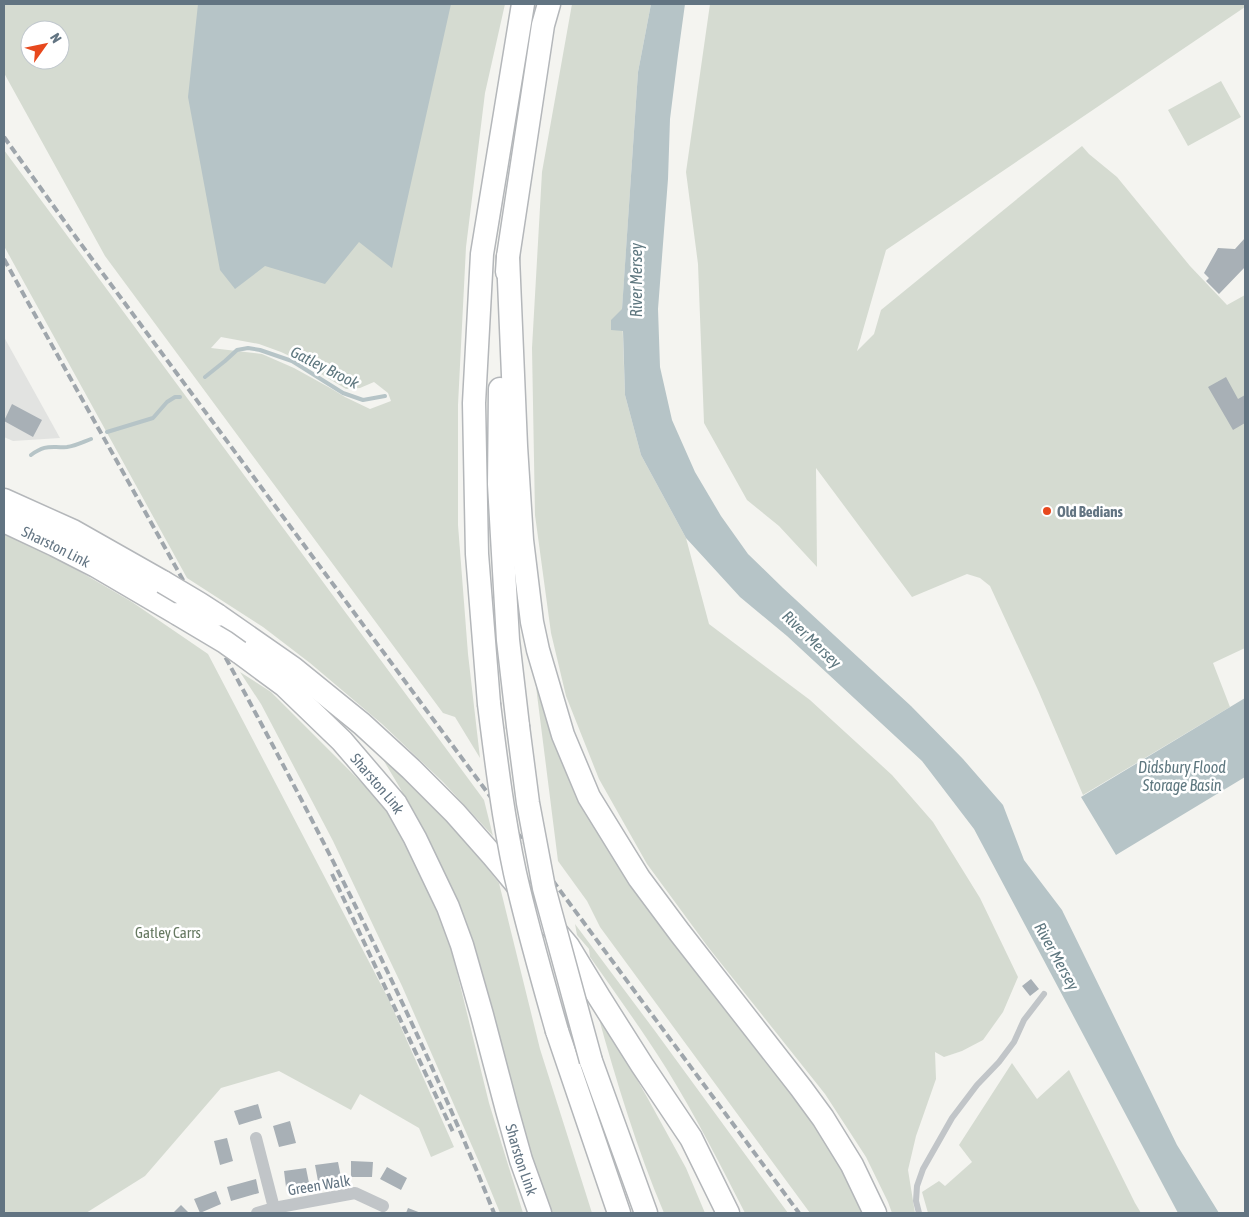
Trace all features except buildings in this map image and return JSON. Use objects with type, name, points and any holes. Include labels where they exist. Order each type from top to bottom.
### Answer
[{"type":"highway","points":[[523,4],[482,254],[474,403],[477,554],[489,704],[499,782],[515,872],[534,950],[557,1031],[619,1213]]},
{"type":"highway","points":[[548,4],[543,25],[508,257],[499,408],[499,484],[508,640],[528,803],[544,888],[591,1061],[646,1213]]},
{"type":"highway","points":[[508,257],[516,446],[524,558],[532,622],[538,650],[563,735],[589,797],[639,878],[801,1088],[852,1165],[875,1213]]},
{"type":"highway","name":"Sharston Link","points":[[4,500],[73,531],[218,615],[275,654],[362,724],[404,762],[455,813],[568,946],[642,1065]]},
{"type":"highway","name":"Sharston Link","points":[[4,521],[96,566],[239,652],[284,686],[342,741],[396,804],[415,838],[448,907],[462,945],[516,1143],[540,1213]]},
{"type":"highway","points":[[557,1031],[569,1104],[603,1213]]},
{"type":"highway","points":[[642,1065],[713,1213]]},
{"type":"highway","points":[[642,1065],[691,1138],[728,1213]]},
{"type":"street","points":[[256,1138],[274,1208]]},
{"type":"street","name":"Green Walk","points":[[257,1213],[355,1193],[383,1206]]},
{"type":"lane","points":[[919,1213],[916,1201],[917,1186],[923,1169],[952,1118],[1014,1042],[1024,1020],[1044,994]]},
{"type":"shaded area","points":[[4,337],[60,438],[13,441],[4,437]]},
{"type":"green space","points":[[4,4],[505,4],[485,93],[466,247],[458,405],[458,525],[468,654],[480,758],[455,717],[443,713],[105,256],[4,73]],"holes":[[[221,337],[259,344],[298,360],[346,389],[360,388],[374,382],[388,393],[391,401],[370,409],[294,368],[262,354],[211,348]]]},
{"type":"green space","points":[[572,4],[651,4],[638,72],[622,310],[625,395],[641,455],[686,538],[709,624],[810,700],[892,775],[933,822],[980,898],[1018,977],[1003,1012],[983,1040],[962,1051],[944,1057],[935,1052],[936,1079],[916,1136],[908,1170],[915,1213],[892,1213],[866,1157],[825,1094],[708,947],[647,864],[599,779],[566,696],[551,633],[535,515],[532,348],[542,172]]},
{"type":"green space","points":[[710,4],[1245,4],[1245,7],[886,250],[857,351],[874,334],[881,310],[1082,146],[1117,177],[1190,266],[1227,305],[1245,295],[1245,648],[1213,663],[1230,707],[1083,795],[1038,690],[990,586],[980,578],[967,574],[912,597],[816,468],[817,567],[779,526],[747,500],[704,423],[698,264],[686,172]]},
{"type":"green space","points":[[1221,81],[1241,117],[1188,146],[1168,110]]},
{"type":"green space","points":[[4,150],[484,800],[493,836],[443,782],[382,724],[310,663],[263,627],[187,578],[4,246]]},
{"type":"green space","name":"Gatley Carrs","points":[[4,532],[72,567],[132,602],[208,654],[389,1000],[454,1147],[431,1157],[419,1128],[360,1094],[351,1110],[279,1071],[221,1088],[145,1176],[86,1213],[4,1213]]},
{"type":"green space","points":[[530,639],[561,750],[837,1153],[867,1213],[810,1213],[600,927],[587,901],[558,861]]},
{"type":"green space","points":[[240,672],[271,692],[384,805],[428,878],[451,948],[489,1103],[523,1213],[500,1213],[402,986],[333,841],[261,704]]},
{"type":"green space","points":[[378,751],[459,833],[499,883],[540,1049],[592,1213],[549,1213],[425,834]]},
{"type":"green space","points":[[575,924],[788,1213],[745,1213],[677,1086],[648,1040],[590,957],[589,949],[577,935]]},
{"type":"green space","points":[[596,1008],[686,1168],[705,1213],[664,1213],[644,1163],[627,1112]]},
{"type":"green space","points":[[1012,1063],[1037,1099],[1069,1070],[1141,1213],[928,1213],[922,1192],[939,1181],[945,1186],[972,1162],[959,1145]]},
{"type":"water","points":[[198,4],[451,4],[392,268],[359,242],[325,284],[265,266],[235,289],[220,270],[188,97]]},
{"type":"water","name":"River Mersey","points":[[651,4],[685,4],[670,119],[668,179],[658,309],[660,367],[672,420],[695,472],[721,516],[748,554],[911,706],[963,759],[1003,805],[1024,860],[1062,910],[1177,1145],[1219,1213],[1178,1213],[974,829],[922,761],[787,636],[740,597],[686,538],[641,455],[625,395],[623,331],[611,330],[611,320],[622,309],[638,72]]},
{"type":"water","name":"Didsbury Flood Storage Basin","points":[[1245,698],[1245,777],[1116,855],[1081,797]]},
{"type":"waterway","name":"Gatley Brook","points":[[205,377],[237,350],[248,348],[292,361],[343,393],[363,400],[385,396]]},
{"type":"waterway","name":"Gatley Brook","points":[[107,432],[153,418],[167,402],[175,397],[180,397]]},
{"type":"waterway","points":[[31,455],[44,448],[67,447],[91,439]]},
{"type":"railway","points":[[4,137],[75,236],[799,1213]]},
{"type":"railway","points":[[4,259],[200,611],[326,848],[386,968],[442,1090],[494,1213]]},
{"type":"railway","points":[[332,874],[453,1132]]},
{"type":"place","name":"Old Bedians","points":[[1047,511]]}]
